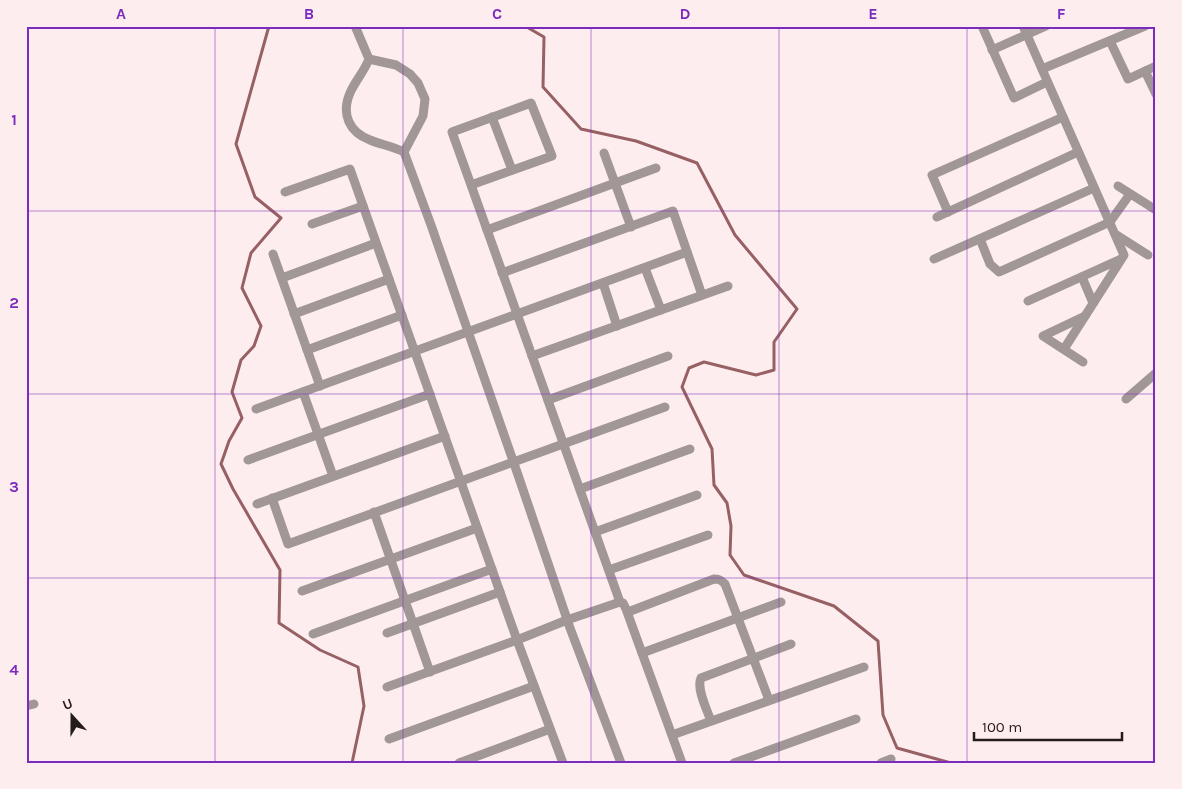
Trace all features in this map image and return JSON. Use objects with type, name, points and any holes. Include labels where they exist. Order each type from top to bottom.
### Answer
[{"type":"street","points":[[355,26],[369,59],[354,84],[346,104],[349,122],[358,134],[404,152],[514,462],[567,620],[621,763]]},
{"type":"street","points":[[982,26],[1014,98],[1047,82]]},
{"type":"street","points":[[992,50],[1024,31],[1046,26]]},
{"type":"street","points":[[1042,69],[1145,26]]},
{"type":"street","points":[[1024,31],[1124,254],[1064,349]]},
{"type":"street","points":[[1110,41],[1128,79],[1156,66]]},
{"type":"street","points":[[369,59],[396,66],[410,74],[418,83],[425,99],[423,116],[404,152]]},
{"type":"street","points":[[1145,71],[1156,94]]},
{"type":"street","points":[[470,185],[552,156],[531,103],[452,132],[470,185],[620,602],[623,603],[628,612],[682,763]]},
{"type":"street","points":[[948,212],[932,175],[1063,117]]},
{"type":"street","points":[[492,118],[512,170]]},
{"type":"street","points":[[937,217],[1078,152]]},
{"type":"street","points":[[604,153],[631,227]]},
{"type":"street","points":[[487,230],[656,168]]},
{"type":"street","points":[[285,192],[350,169],[517,640],[563,763]]},
{"type":"street","points":[[1118,186],[1156,210]]},
{"type":"street","points":[[934,259],[1094,188]]},
{"type":"street","points":[[980,238],[990,264],[999,272],[1110,222],[1130,194]]},
{"type":"street","points":[[312,224],[363,206]]},
{"type":"street","points":[[502,273],[673,211],[702,295]]},
{"type":"street","points":[[1115,234],[1148,255]]},
{"type":"street","points":[[282,278],[376,243]]},
{"type":"street","points":[[256,409],[687,252]]},
{"type":"street","points":[[273,254],[320,386]]},
{"type":"street","points":[[1028,300],[1121,259]]},
{"type":"street","points":[[645,268],[661,310]]},
{"type":"street","points":[[1082,276],[1093,302]]},
{"type":"street","points":[[294,314],[389,279]]},
{"type":"street","points":[[603,283],[617,326]]},
{"type":"street","points":[[532,356],[728,286]]},
{"type":"street","points":[[307,350],[402,315]]},
{"type":"street","points":[[1083,362],[1043,336],[1085,316]]},
{"type":"street","points":[[548,400],[668,356]]},
{"type":"street","points":[[1126,399],[1156,373]]},
{"type":"street","points":[[302,392],[332,476]]},
{"type":"street","points":[[248,460],[430,394]]},
{"type":"street","points":[[272,498],[288,544],[665,407]]},
{"type":"street","points":[[257,504],[445,436]]},
{"type":"street","points":[[580,489],[690,449]]},
{"type":"street","points":[[595,532],[696,495]]},
{"type":"street","points":[[374,512],[430,672]]},
{"type":"street","points":[[302,591],[478,528]]},
{"type":"street","points":[[609,570],[708,535]]},
{"type":"street","points":[[313,634],[492,569]]},
{"type":"street","points":[[628,612],[714,579],[719,579],[725,584],[769,700]]},
{"type":"street","points":[[387,633],[500,592]]},
{"type":"street","points":[[387,687],[620,602]]},
{"type":"street","points":[[642,653],[781,602]]},
{"type":"street","points":[[711,721],[699,687],[700,680],[704,676],[791,644]]},
{"type":"street","points":[[672,735],[864,667]]},
{"type":"street","points":[[390,739],[534,686]]},
{"type":"street","points":[[734,763],[856,720]]},
{"type":"street","points":[[459,763],[550,729]]},
{"type":"street","points":[[881,763],[891,759]]},
{"type":"waterway","points":[[269,26],[236,144],[255,197],[281,218],[251,253],[242,288],[261,326],[254,346],[241,360],[232,392],[242,418],[229,441],[221,464],[233,489],[280,570],[279,623],[320,650],[358,667],[364,706],[352,763]]},
{"type":"waterway","points":[[525,26],[544,37],[543,87],[581,129],[636,141],[697,163],[735,235],[797,309],[774,342],[774,370],[756,375],[704,362],[689,368],[682,387],[712,449],[714,485],[727,503],[731,526],[730,555],[744,575],[834,606],[878,641],[883,715],[897,748],[951,763]]}]
